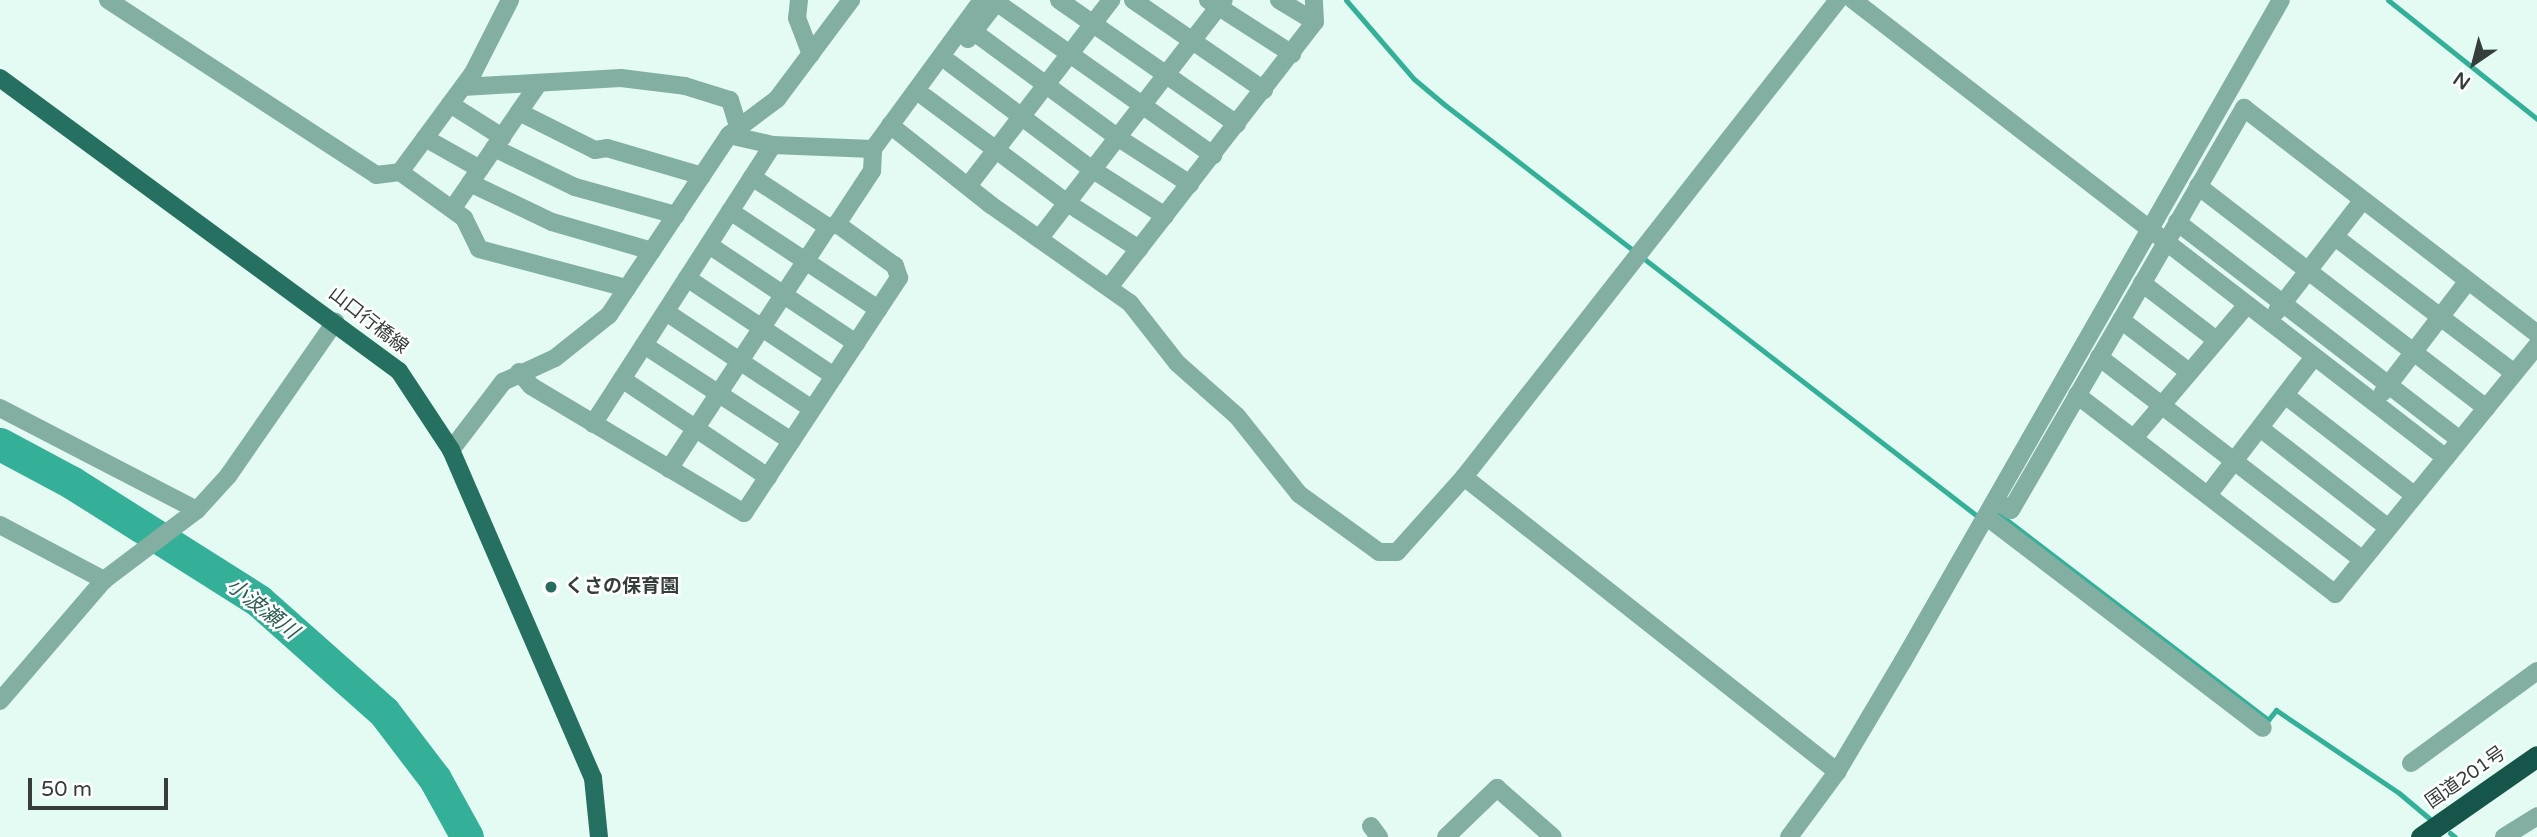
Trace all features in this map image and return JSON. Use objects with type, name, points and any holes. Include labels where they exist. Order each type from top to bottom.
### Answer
[{"type":"highway","name":"国道201号","points":[[2421,837],[2537,756]]},
{"type":"main road","name":"山口行橋線","points":[[0,78],[399,371],[451,450],[593,778],[600,837]]},
{"type":"street","points":[[108,0],[376,175],[400,172],[453,208],[479,249],[627,288]]},
{"type":"street","points":[[400,172],[463,87],[510,0]]},
{"type":"street","points":[[799,0],[797,18],[811,54]]},
{"type":"street","points":[[451,450],[503,382],[519,372],[555,358],[609,315],[734,132],[777,99],[851,0]]},
{"type":"street","points":[[1059,0],[1237,124]]},
{"type":"street","points":[[968,186],[1111,0]]},
{"type":"street","points":[[1133,0],[1264,90]]},
{"type":"street","points":[[1279,0],[1315,22]]},
{"type":"street","points":[[1110,286],[1315,22],[1314,0]]},
{"type":"street","points":[[897,124],[968,186],[1130,303],[1177,363],[1237,416],[1299,494],[1379,552],[1397,552],[1464,477],[1838,0]]},
{"type":"street","points":[[1853,0],[2446,458]]},
{"type":"street","points":[[1789,837],[1837,772],[1987,517],[2281,0]]},
{"type":"street","points":[[669,469],[806,261],[872,171],[873,149],[925,97],[974,32],[992,1]]},
{"type":"street","points":[[992,1],[1213,155]]},
{"type":"street","points":[[897,124],[992,1]]},
{"type":"street","points":[[1039,239],[1090,168],[1192,42],[1217,2],[1292,54]]},
{"type":"street","points":[[974,32],[1116,137],[1190,184]]},
{"type":"street","points":[[950,63],[1090,168],[1165,216]]},
{"type":"street","points":[[463,87],[621,78],[685,86],[730,100],[734,132]]},
{"type":"street","points":[[453,208],[539,83]]},
{"type":"street","points":[[925,97],[1066,202],[1139,248]]},
{"type":"street","points":[[450,104],[498,142],[575,187],[676,215]]},
{"type":"street","points":[[1996,501],[2011,510],[2244,107],[2537,334]]},
{"type":"street","points":[[519,112],[595,150],[607,148],[702,176]]},
{"type":"street","points":[[734,132],[773,145],[873,149]]},
{"type":"street","points":[[425,138],[475,176],[552,222],[652,251]]},
{"type":"street","points":[[593,424],[773,145]]},
{"type":"street","points":[[519,372],[531,386],[744,513],[899,278],[895,266],[752,177]]},
{"type":"street","points":[[2198,186],[2486,408]]},
{"type":"street","points":[[2268,322],[2362,201]]},
{"type":"street","points":[[730,211],[878,309]]},
{"type":"street","points":[[2177,222],[2460,440]]},
{"type":"street","points":[[2335,237],[2514,373]]},
{"type":"street","points":[[709,245],[856,343]]},
{"type":"street","points":[[687,278],[834,376]]},
{"type":"street","points":[[2374,403],[2468,281]]},
{"type":"street","points":[[2142,283],[2216,340]]},
{"type":"street","points":[[2134,438],[2246,306]]},
{"type":"street","points":[[666,312],[812,409]]},
{"type":"street","points":[[2120,320],[2189,372]]},
{"type":"street","points":[[0,701],[104,580],[197,510],[228,476],[335,322]]},
{"type":"street","points":[[644,345],[791,441]]},
{"type":"street","points":[[2077,395],[2335,594],[2537,345]]},
{"type":"street","points":[[2099,357],[2163,402],[2361,559]]},
{"type":"street","points":[[2208,495],[2314,357]]},
{"type":"street","points":[[622,379],[768,477]]},
{"type":"street","points":[[2286,395],[2414,495]]},
{"type":"street","points":[[0,408],[197,510]]},
{"type":"street","points":[[2260,428],[2387,527]]},
{"type":"street","points":[[1464,477],[1837,772]]},
{"type":"street","points":[[1987,517],[2263,728]]},
{"type":"street","points":[[0,525],[104,580]]},
{"type":"street","points":[[2411,763],[2537,671]]},
{"type":"street","points":[[1446,837],[1497,788],[1553,837]]},
{"type":"street","points":[[2504,837],[2537,816]]},
{"type":"waterway","points":[[1346,0],[1414,79],[1445,105],[1981,519]]},
{"type":"waterway","points":[[2388,0],[2537,119]]},
{"type":"waterway","name":"小波瀬川","points":[[0,444],[71,482],[259,601],[384,712],[435,779],[467,837]]},
{"type":"waterway","points":[[1996,521],[1999,514],[2268,720],[2276,710],[2399,793],[2430,819]]},
{"type":"waterway","points":[[2450,833],[2455,837]]},
{"type":"place","name":"くさの保育園","points":[[551,587]]}]
